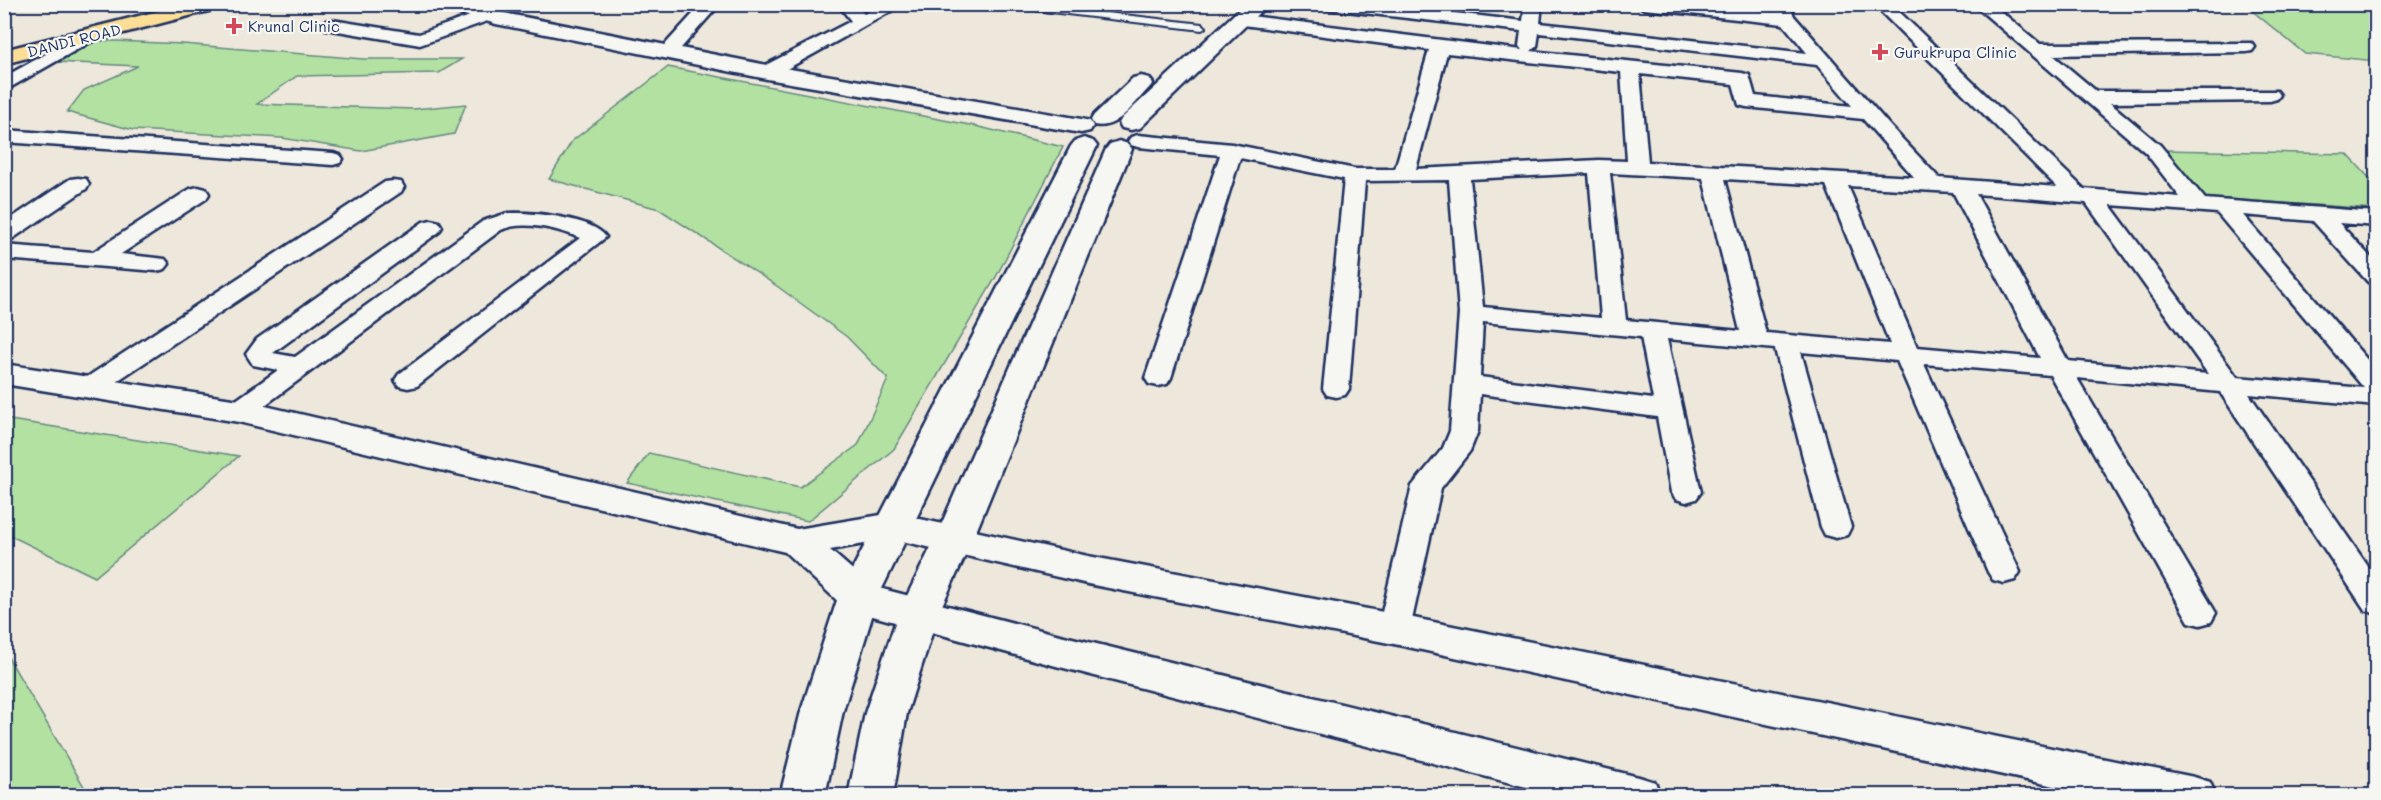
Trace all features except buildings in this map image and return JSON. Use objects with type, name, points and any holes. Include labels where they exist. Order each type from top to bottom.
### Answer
[{"type":"main road","name":"DANDI ROAD","points":[[7,54],[86,37],[213,4]]},
{"type":"main road","name":"DANDI ROAD","points":[[7,54],[162,5]]},
{"type":"street","points":[[447,4],[488,15],[767,72],[1109,134],[1232,150],[1355,175],[1404,175],[1599,166],[1933,184],[2376,219]]},
{"type":"street","points":[[668,52],[712,4]]},
{"type":"street","points":[[846,4],[862,22]]},
{"type":"street","points":[[767,72],[896,4]]},
{"type":"street","points":[[1328,4],[1432,10],[1532,28],[1823,60]]},
{"type":"street","points":[[1525,56],[1532,28],[1534,4]]},
{"type":"street","points":[[1644,4],[1784,12],[1869,114],[1933,184]]},
{"type":"street","points":[[1881,4],[2086,197],[2229,385],[2376,602]]},
{"type":"street","points":[[1981,4],[2153,149],[2198,205]]},
{"type":"street","points":[[870,795],[886,713],[918,614],[954,539],[1109,134],[1242,10]]},
{"type":"street","points":[[1177,50],[1202,27],[1242,10],[1431,44],[1742,79],[1746,101],[1869,114]]},
{"type":"street","points":[[1404,175],[1431,44],[1432,10]]},
{"type":"street","points":[[332,25],[420,40],[488,15]]},
{"type":"street","points":[[4,85],[86,37]]},
{"type":"street","points":[[2036,50],[2246,47]]},
{"type":"street","points":[[802,795],[822,711],[858,597],[893,526],[1109,134],[1160,65]]},
{"type":"street","points":[[1630,67],[1638,168]]},
{"type":"street","points":[[2091,97],[2270,95]]},
{"type":"street","points":[[4,136],[333,159]]},
{"type":"street","points":[[1158,378],[1232,150]]},
{"type":"street","points":[[1599,166],[1614,327]]},
{"type":"street","points":[[1394,629],[1427,486],[1456,451],[1464,431],[1471,313],[1459,172]]},
{"type":"street","points":[[1712,172],[1755,340]]},
{"type":"street","points":[[1336,389],[1355,175]]},
{"type":"street","points":[[1834,179],[1907,354],[2004,572]]},
{"type":"street","points":[[4,234],[78,184]]},
{"type":"street","points":[[1961,186],[2059,369],[2200,613]]},
{"type":"street","points":[[90,387],[393,187]]},
{"type":"street","points":[[99,259],[198,194]]},
{"type":"street","points":[[2224,207],[2376,386]]},
{"type":"street","points":[[2319,214],[2376,277]]},
{"type":"street","points":[[239,411],[491,226],[505,220],[518,220],[579,229],[595,237],[408,380]]},
{"type":"street","points":[[301,366],[262,359],[260,354],[266,344],[431,227]]},
{"type":"street","points":[[4,252],[157,264]]},
{"type":"street","points":[[1471,313],[2376,398]]},
{"type":"street","points":[[1652,330],[1686,492]]},
{"type":"street","points":[[1786,343],[1836,527]]},
{"type":"street","points":[[4,374],[239,411],[796,542],[893,526],[1088,570],[1394,629],[2194,795]]},
{"type":"street","points":[[1467,384],[1669,410]]},
{"type":"street","points":[[796,542],[858,597],[1639,795]]},
{"type":"lane","points":[[1028,7],[1202,27]]},
{"type":"green space","points":[[2245,5],[2376,5],[2376,61],[2305,54]]},
{"type":"green space","points":[[92,40],[183,44],[363,59],[462,59],[439,73],[297,76],[257,104],[414,109],[466,104],[454,134],[361,151],[282,138],[133,130],[67,112],[84,90],[138,66],[56,62]]},
{"type":"green space","points":[[668,67],[975,126],[1063,147],[996,277],[894,449],[808,521],[627,483],[649,453],[800,487],[858,445],[888,379],[847,337],[774,284],[659,209],[549,179],[572,141]]},
{"type":"green space","points":[[2164,150],[2347,154],[2376,185],[2376,209],[2206,198]]},
{"type":"green space","points":[[4,419],[239,456],[95,577],[5,533]]},
{"type":"green space","points":[[5,652],[89,795],[5,795]]},
{"type":"place","name":"Krunal Clinic","points":[[234,26]]},
{"type":"place","name":"Gurukrupa Clinic","points":[[1880,52]]}]
